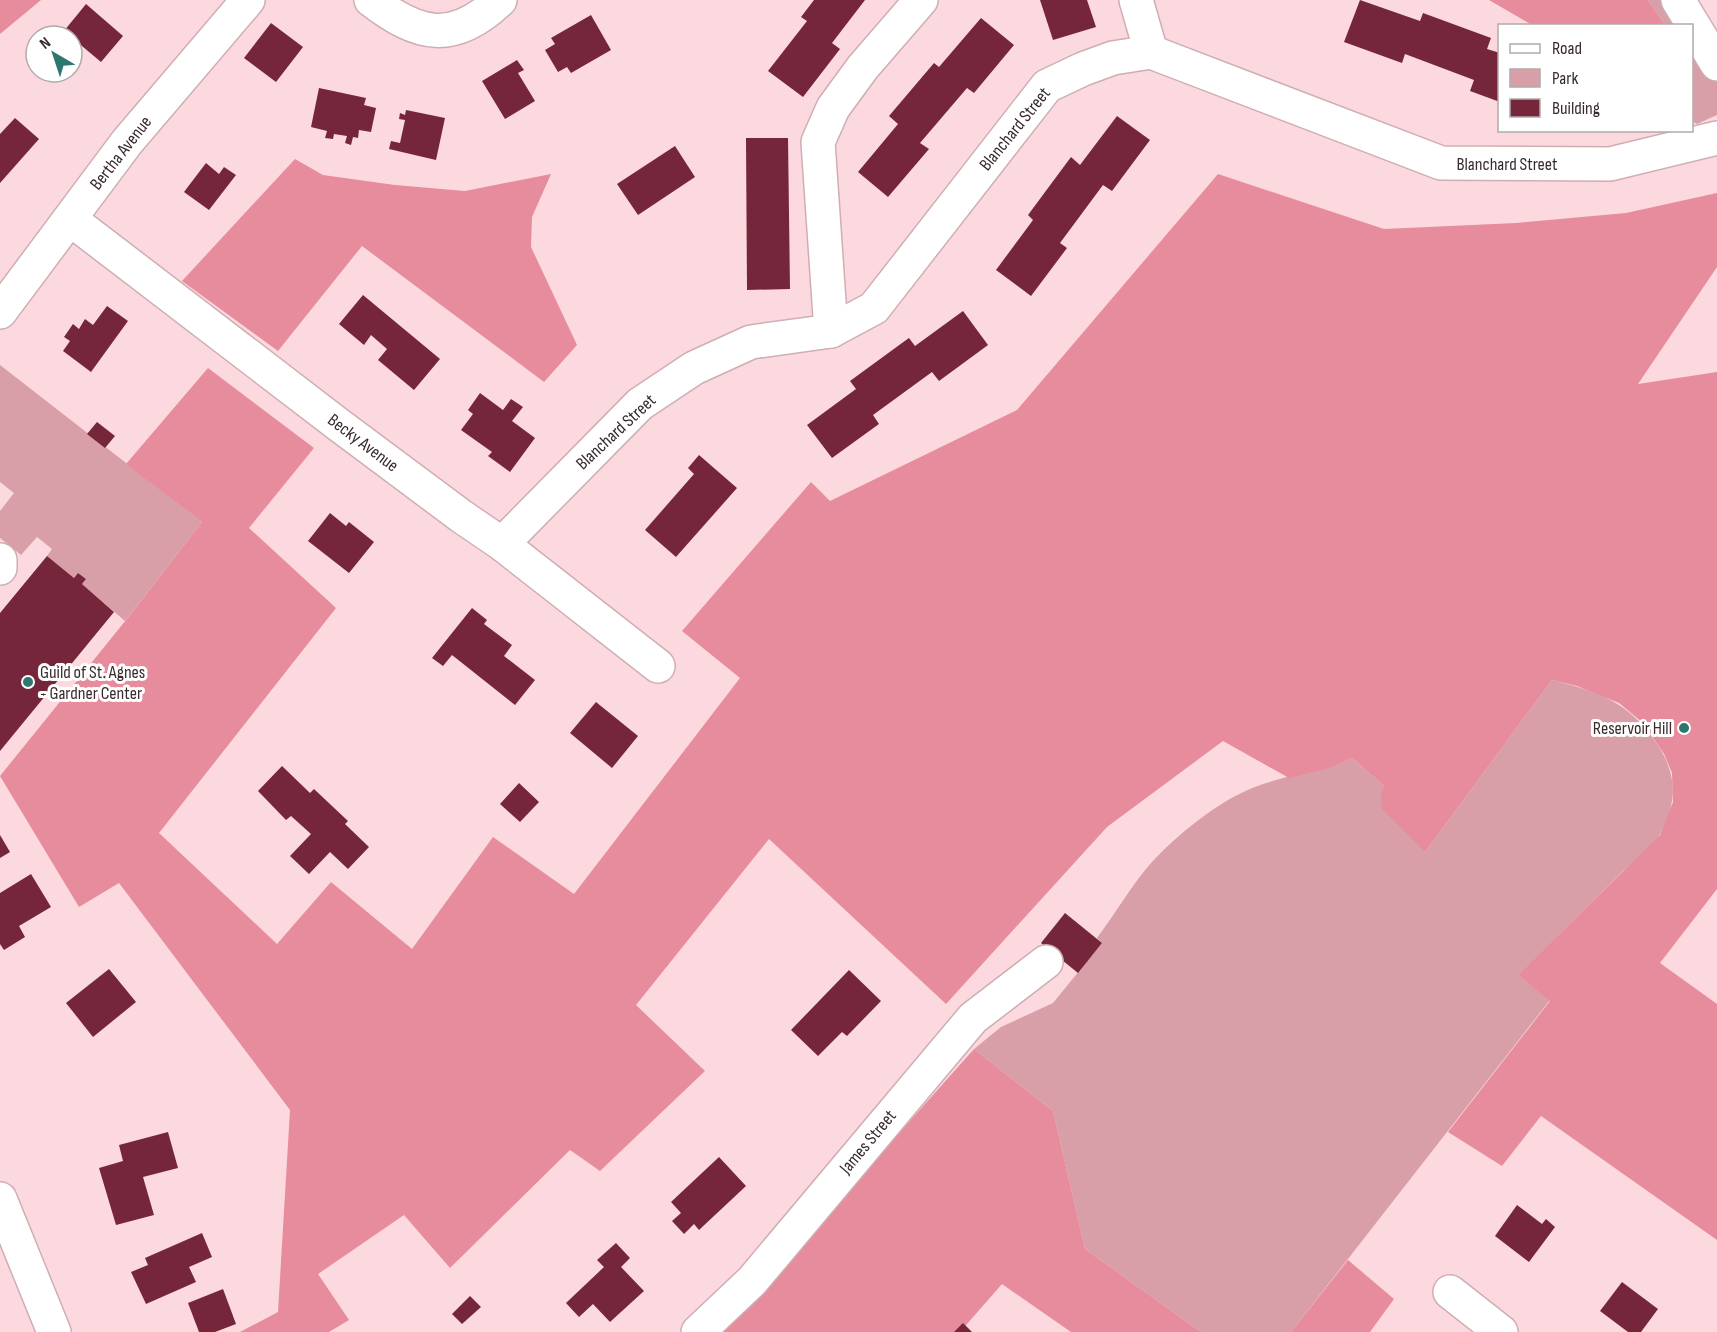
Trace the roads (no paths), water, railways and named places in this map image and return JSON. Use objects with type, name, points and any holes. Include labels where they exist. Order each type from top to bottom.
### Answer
[{"type":"street","name":"Bertha Avenue","points":[[0,312],[127,142],[248,0]]},
{"type":"street","points":[[371,0],[395,19],[436,32],[450,30],[476,19],[500,0]]},
{"type":"street","points":[[831,331],[818,142],[833,108],[863,67],[921,0]]},
{"type":"street","points":[[1136,0],[1151,52]]},
{"type":"street","points":[[1678,0],[1693,24]]},
{"type":"street","points":[[1693,25],[1717,64]]},
{"type":"street","name":"Blanchard Street","points":[[502,544],[640,404],[694,368],[751,342],[831,331],[874,308],[1047,86],[1113,58],[1151,52],[1441,163],[1610,164],[1717,138]]},
{"type":"street","name":"Becky Avenue","points":[[70,219],[339,425],[502,544],[658,666]]},
{"type":"street","points":[[0,560],[0,568]]},
{"type":"street","name":"James Street","points":[[698,1332],[752,1281],[973,1018],[1046,962]]},
{"type":"street","points":[[0,1198],[54,1332]]},
{"type":"street","points":[[1450,1292],[1501,1332]]},
{"type":"place","name":"Guild of St. Agnes - Gardner Center","points":[[28,682]]},
{"type":"place","name":"Reservoir Hill","points":[[1684,728]]}]
